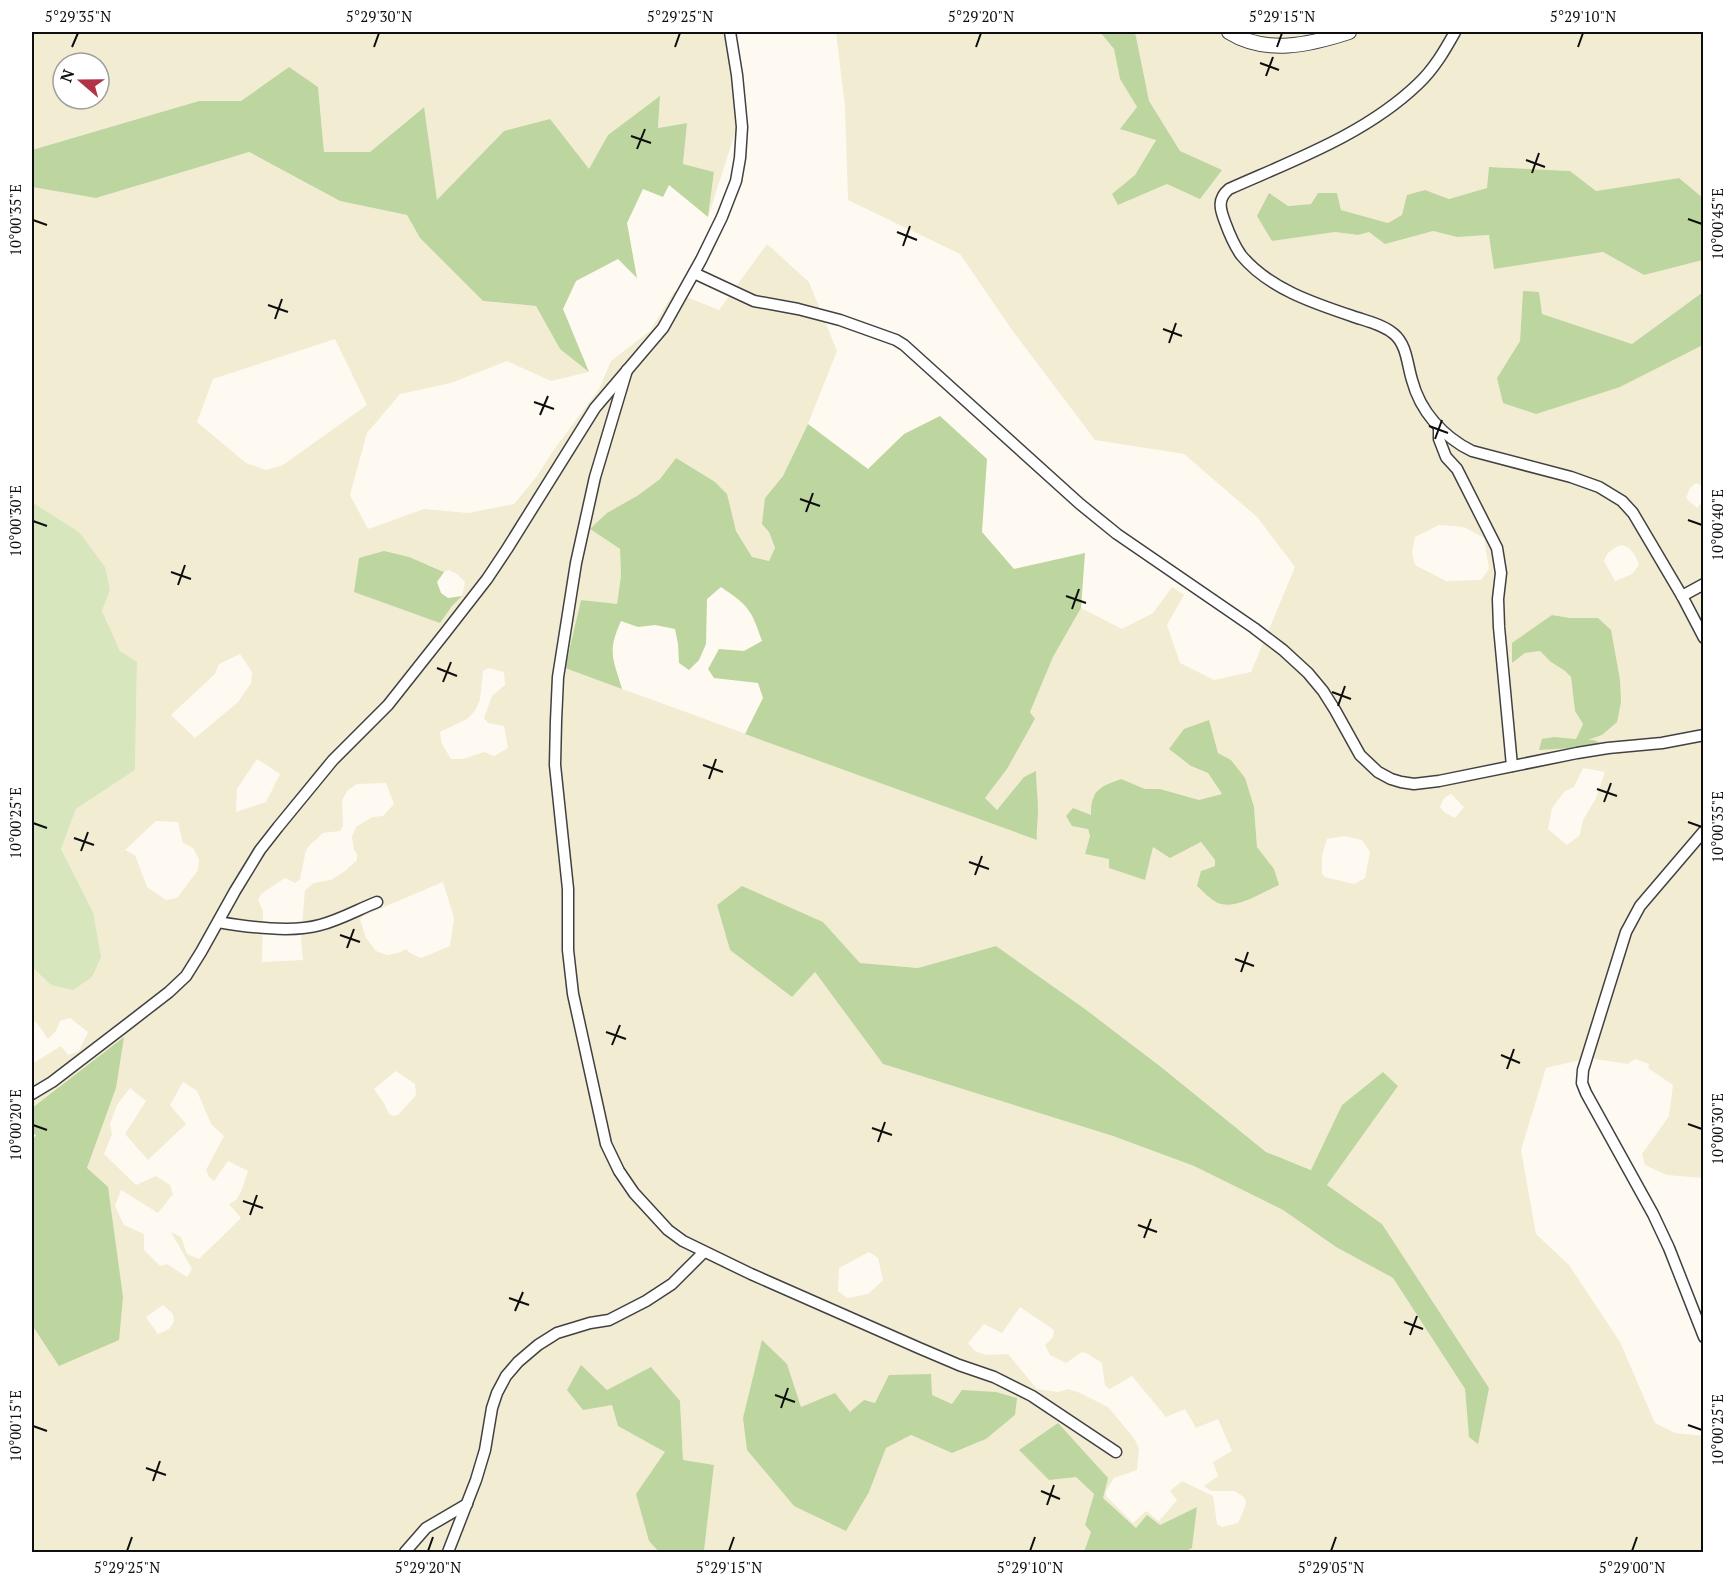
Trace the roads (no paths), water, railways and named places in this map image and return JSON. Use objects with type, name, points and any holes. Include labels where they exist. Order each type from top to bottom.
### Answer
[{"type":"street","points":[[32,1094],[52,1082],[169,992],[186,976],[243,877],[278,827],[321,774],[388,705],[487,579],[595,408],[663,328],[722,217],[736,181],[742,127],[730,32]]},
{"type":"street","points":[[1229,32],[1237,37],[1270,47],[1300,45],[1349,32]]},
{"type":"street","points":[[1455,32],[1429,73],[1401,99],[1355,130],[1229,189],[1222,195],[1225,222],[1233,242],[1241,255],[1263,275],[1302,298],[1379,325],[1393,333],[1401,342],[1406,354],[1412,382],[1419,400],[1439,428],[1459,445],[1472,451],[1571,477],[1599,487],[1622,501],[1633,513],[1704,638]]},
{"type":"street","points":[[694,273],[754,301],[840,320],[904,345],[1080,504],[1130,545],[1254,628],[1291,657],[1323,691],[1360,755],[1378,772],[1401,782],[1414,784],[1608,748],[1646,746],[1704,735]]},
{"type":"street","points":[[627,370],[595,477],[576,563],[558,677],[555,765],[568,889],[568,950],[573,994],[606,1144],[619,1171],[634,1193],[668,1230],[683,1241],[939,1357],[994,1377],[1032,1396],[1116,1452]]},
{"type":"street","points":[[1439,428],[1439,439],[1446,457],[1457,469],[1497,548],[1501,573],[1498,599],[1499,627],[1512,766]]},
{"type":"street","points":[[1682,596],[1704,584]]},
{"type":"street","points":[[1704,831],[1640,906],[1626,932],[1583,1070],[1582,1083],[1657,1222],[1704,1337]]},
{"type":"street","points":[[218,922],[250,927],[311,927],[322,925],[377,902]]},
{"type":"street","points":[[448,1552],[485,1450],[492,1408],[497,1394],[506,1377],[518,1362],[557,1333],[609,1320],[646,1301],[672,1284],[704,1252]]},
{"type":"street","points":[[405,1552],[426,1528],[467,1504]]}]
